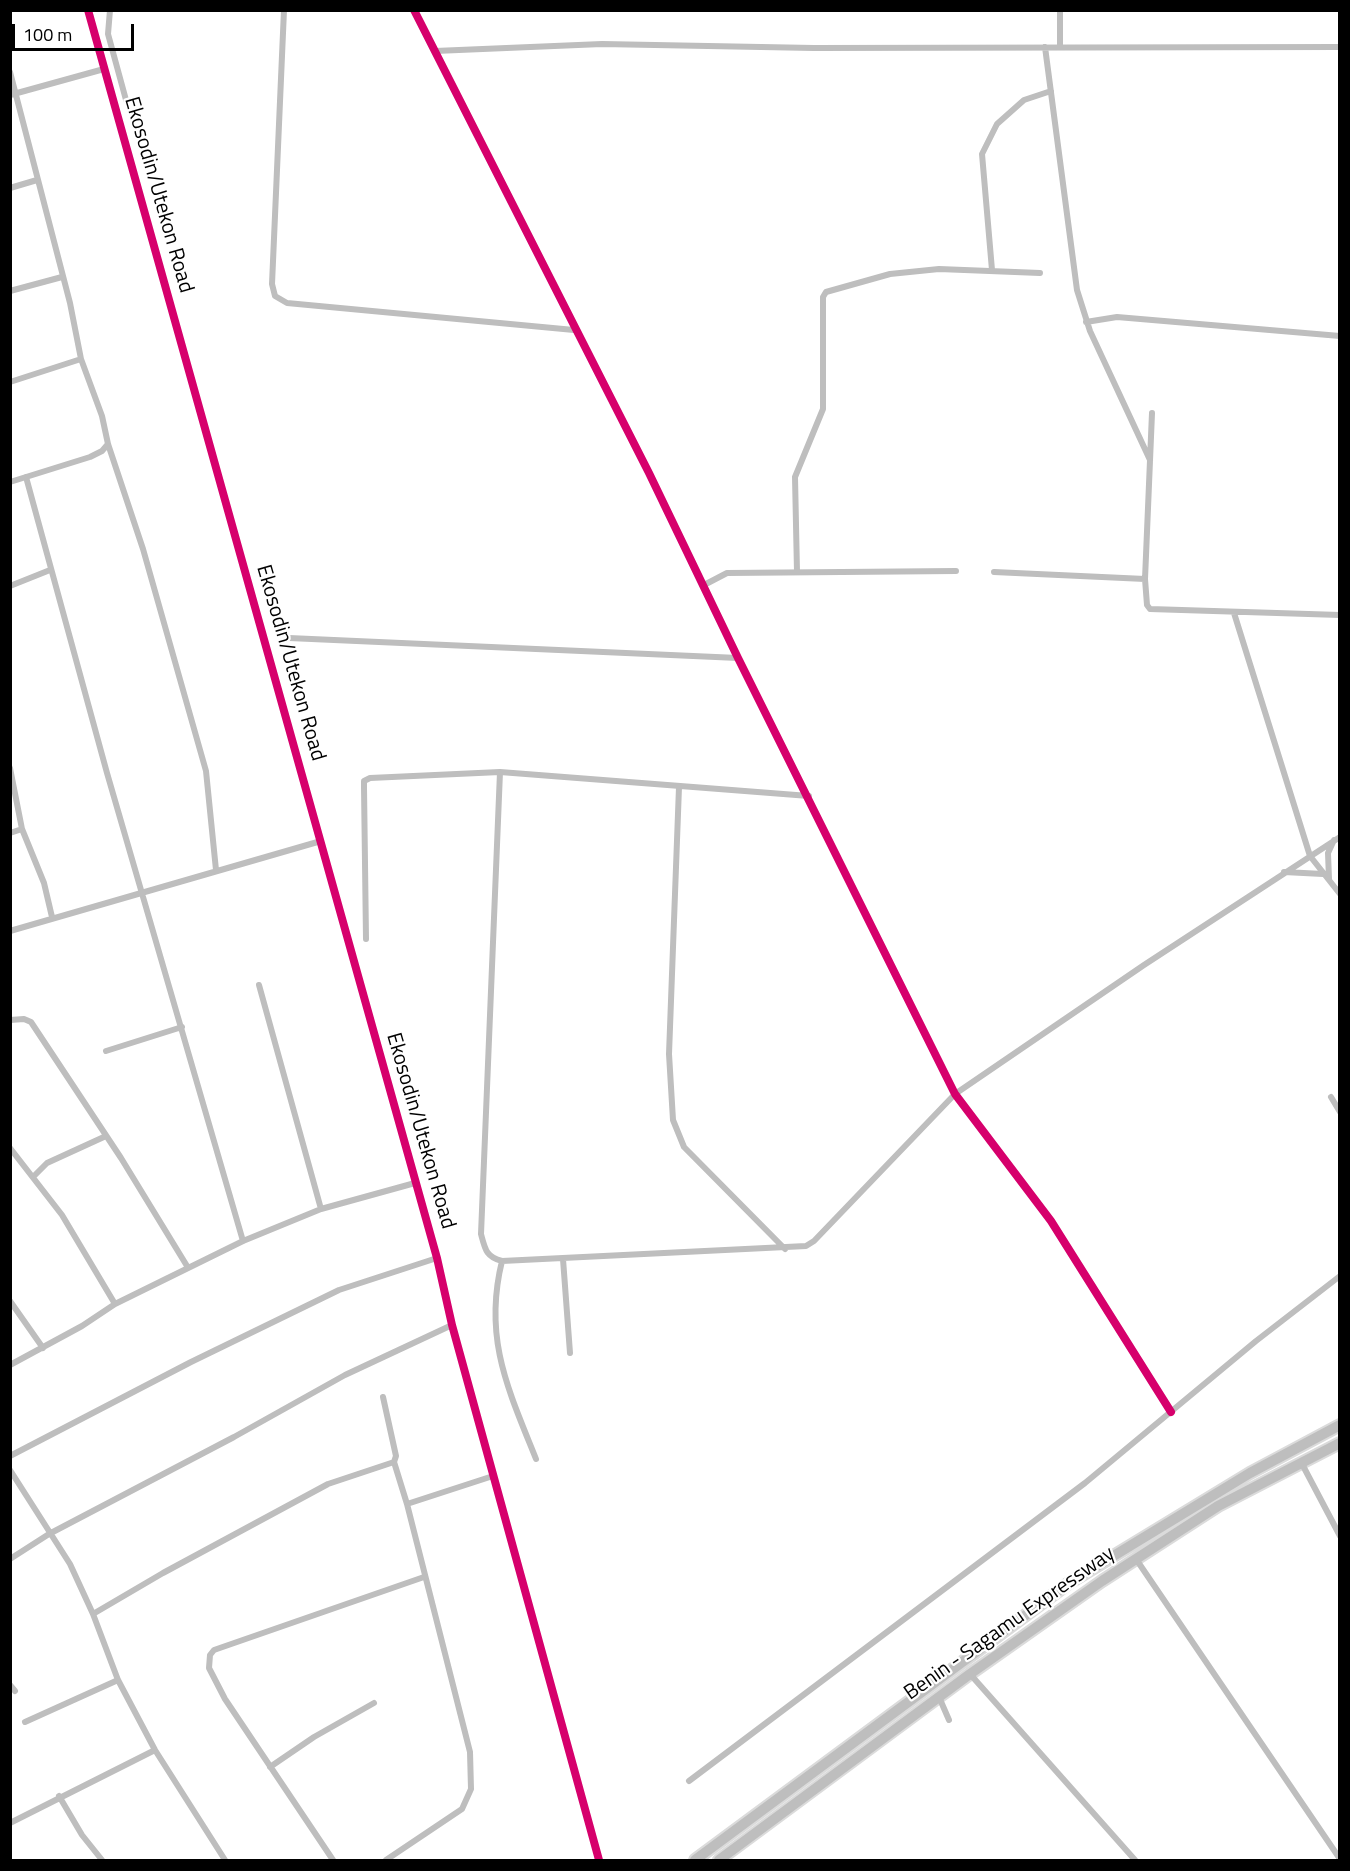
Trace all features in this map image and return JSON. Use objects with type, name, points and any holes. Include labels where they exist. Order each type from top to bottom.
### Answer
[{"type":"highway","points":[[695,1860],[1050,1596],[1241,1478],[1340,1425]]},
{"type":"highway","name":"Benin - Sagamu Expressway","points":[[719,1860],[970,1674],[1102,1581],[1218,1506],[1340,1443]]},
{"type":"highway","points":[[1093,1569],[1102,1581]]},
{"type":"street","name":"Ekosodin/Utekon Road","points":[[88,10],[437,1258],[452,1325],[599,1860]]},
{"type":"street","points":[[110,10],[108,34],[126,100]]},
{"type":"street","points":[[284,10],[272,284],[275,296],[287,303],[574,330]]},
{"type":"street","points":[[414,10],[704,585],[955,1094],[1051,1221],[1171,1412]]},
{"type":"street","points":[[1060,10],[1060,47]]},
{"type":"street","points":[[435,51],[602,44],[814,48],[1340,47]]},
{"type":"street","points":[[1045,47],[1077,290],[1086,322],[1150,460]]},
{"type":"street","points":[[13,94],[104,69]]},
{"type":"street","points":[[10,72],[13,94],[38,180],[81,359],[102,416],[108,444],[143,549],[206,771],[216,870]]},
{"type":"street","points":[[992,270],[982,154],[997,124],[1024,100],[1051,91]]},
{"type":"street","points":[[10,188],[38,180]]},
{"type":"street","points":[[797,572],[795,477],[823,409],[823,297],[826,292],[890,274],[939,269],[1040,273]]},
{"type":"street","points":[[10,291],[62,277]]},
{"type":"street","points":[[1086,322],[1117,317],[1340,336]]},
{"type":"street","points":[[10,381],[81,359]]},
{"type":"street","points":[[1152,413],[1145,579],[1147,605],[1150,609],[1340,615]]},
{"type":"street","points":[[10,482],[90,457],[102,451],[108,444]]},
{"type":"street","points":[[26,477],[39,517],[50,570],[243,1240]]},
{"type":"street","points":[[10,586],[50,570]]},
{"type":"street","points":[[704,585],[727,573],[956,571]]},
{"type":"street","points":[[994,572],[1145,579]]},
{"type":"street","points":[[1234,613],[1310,856],[1340,894]]},
{"type":"street","points":[[290,638],[738,658]]},
{"type":"street","points":[[10,768],[22,829],[44,883],[52,917]]},
{"type":"street","points":[[366,939],[364,780],[500,772],[809,796]]},
{"type":"street","points":[[500,772],[481,1234],[485,1250],[491,1258],[502,1261],[785,1249],[806,1246],[814,1241],[955,1094],[1337,838]]},
{"type":"street","points":[[679,787],[669,1054],[673,1120],[684,1147],[785,1249]]},
{"type":"street","points":[[10,833],[22,829]]},
{"type":"street","points":[[1329,879],[1328,853],[1337,838]]},
{"type":"street","points":[[10,931],[321,841]]},
{"type":"street","points":[[1284,873],[1323,874]]},
{"type":"street","points":[[259,984],[321,1209]]},
{"type":"street","points":[[10,1020],[24,1018],[31,1022],[187,1266]]},
{"type":"street","points":[[106,1051],[182,1027]]},
{"type":"street","points":[[1331,1097],[1340,1112]]},
{"type":"street","points":[[33,1177],[47,1164],[106,1136]]},
{"type":"street","points":[[10,1148],[62,1215],[115,1304]]},
{"type":"street","points":[[10,1365],[82,1326],[115,1304],[243,1240],[321,1209],[415,1183]]},
{"type":"street","points":[[10,1456],[191,1362],[339,1290],[437,1258]]},
{"type":"street","points":[[563,1259],[570,1353]]},
{"type":"street","points":[[502,1261],[496,1287],[494,1333],[503,1372],[536,1459]]},
{"type":"street","points":[[689,1781],[1085,1483],[1340,1276]]},
{"type":"street","points":[[10,1301],[42,1348]]},
{"type":"street","points":[[10,1558],[49,1534],[234,1437],[345,1375],[452,1325]]},
{"type":"street","points":[[383,1397],[396,1456],[394,1462],[470,1752],[471,1789],[462,1809],[386,1860]]},
{"type":"street","points":[[93,1614],[163,1572],[328,1484],[394,1462]]},
{"type":"street","points":[[1301,1462],[1340,1536]]},
{"type":"street","points":[[10,1470],[70,1564],[93,1614],[118,1680],[155,1750],[225,1860]]},
{"type":"street","points":[[406,1504],[493,1476]]},
{"type":"street","points":[[1136,1559],[1340,1859]]},
{"type":"street","points":[[333,1860],[217,1684],[209,1668],[210,1655],[214,1650],[424,1577]]},
{"type":"street","points":[[970,1674],[1135,1860]]},
{"type":"street","points":[[25,1722],[118,1680]]},
{"type":"street","points":[[10,1685],[15,1691]]},
{"type":"street","points":[[939,1697],[950,1720]]},
{"type":"street","points":[[270,1767],[315,1737],[374,1703]]},
{"type":"street","points":[[10,1823],[59,1796],[155,1750]]},
{"type":"street","points":[[59,1796],[82,1835],[102,1860]]},
{"type":"cycle path","points":[[88,10],[437,1258],[452,1325],[599,1860]]},
{"type":"cycle path","points":[[414,10],[649,473],[738,658],[955,1094],[1051,1221],[1171,1412]]}]
